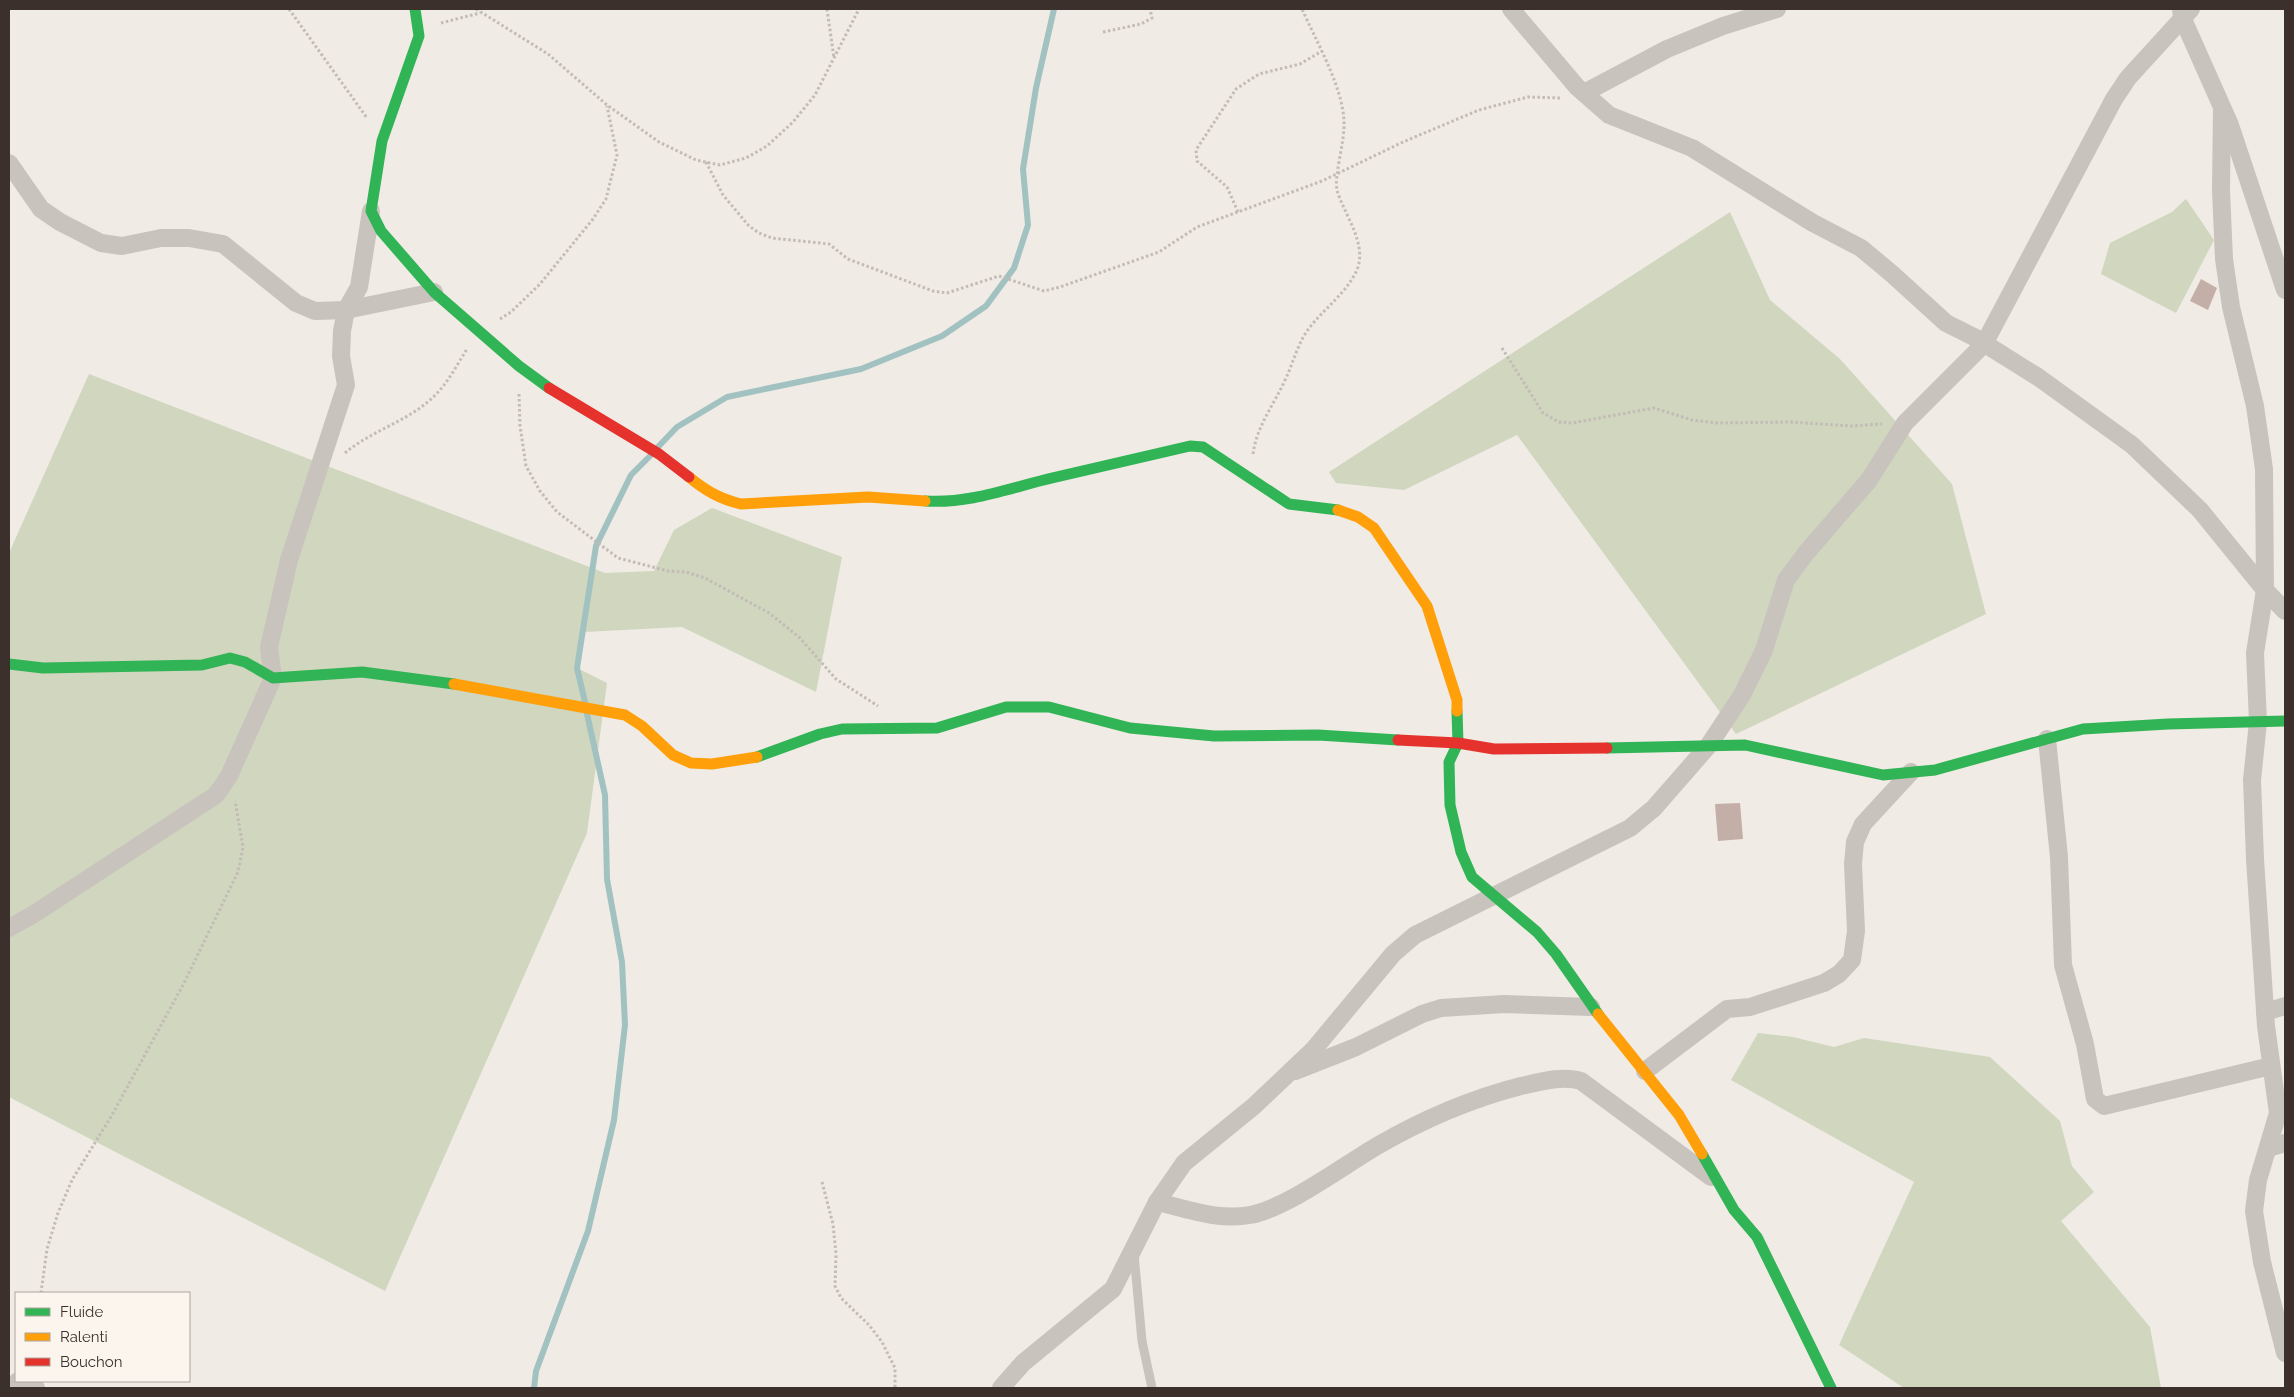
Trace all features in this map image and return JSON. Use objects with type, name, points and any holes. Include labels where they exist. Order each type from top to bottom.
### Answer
[{"type":"street","points":[[9,928],[34,914],[216,795],[229,776],[273,678],[269,647],[289,560],[346,385],[341,356],[342,331],[346,310],[359,287],[382,141],[419,36],[415,9]]},
{"type":"street","points":[[1511,9],[1584,93],[1609,115],[1692,148],[1814,223],[1861,248],[1946,324],[1984,344],[2038,377],[2132,445],[2200,510],[2265,590],[2285,611]]},
{"type":"street","points":[[1584,93],[1667,49],[1723,26],[1777,9]]},
{"type":"street","points":[[1001,1388],[1023,1364],[1113,1289],[1157,1202],[1184,1163],[1254,1106],[1314,1049],[1393,954],[1416,934],[1630,828],[1654,808],[1708,746],[1742,695],[1764,650],[1786,580],[1806,553],[1869,480],[1905,423],[1984,344],[2119,92],[2128,78],[2185,12],[2222,108],[2285,290]]},
{"type":"street","points":[[2222,108],[2221,190],[2224,259],[2230,307],[2254,406],[2264,469],[2265,590],[2256,653],[2276,724],[2252,780],[2265,1012],[2278,1113],[2258,1180],[2254,1211],[2262,1262],[2285,1353]]},
{"type":"street","points":[[9,162],[41,209],[60,222],[101,243],[122,246],[161,238],[189,238],[223,244],[296,303],[315,311],[346,310],[434,292]]},
{"type":"street","points":[[371,212],[381,231],[434,292],[518,366],[550,389],[659,454],[709,493],[724,500],[741,504],[868,497],[942,502],[979,498],[1050,478],[1190,446],[1203,447],[1289,504],[1337,510],[1358,517],[1374,528],[1427,606],[1457,700],[1458,743],[1449,762],[1450,805],[1461,852],[1472,877],[1537,932],[1556,954],[1591,1007],[1679,1115],[1734,1210],[1758,1237],[1831,1388]]},
{"type":"street","points":[[9,664],[43,668],[202,665],[230,658],[245,662],[273,678],[362,672],[461,685],[625,715],[636,722],[673,755],[691,763],[712,764],[758,757],[820,734],[842,729],[937,728],[1006,708],[1049,707],[1130,728],[1214,736],[1318,735],[1458,743],[1494,749],[1538,750],[1745,745],[1883,775],[1935,770],[2083,729],[2168,724],[2276,724]]},
{"type":"street","points":[[2047,739],[2059,858],[2063,965],[2085,1044],[2095,1099],[2104,1106],[2271,1066]]},
{"type":"street","points":[[1645,1071],[1727,1009],[1750,1007],[1824,983],[1839,974],[1852,960],[1856,931],[1852,864],[1856,842],[1863,824],[1911,772]]},
{"type":"street","points":[[1288,1074],[1356,1048],[1422,1014],[1441,1008],[1504,1004],[1591,1007]]},
{"type":"street","points":[[2265,1012],[2285,1006]]},
{"type":"street","points":[[1157,1202],[1223,1217],[1251,1215],[1283,1203],[1408,1128],[1439,1114],[1508,1090],[1542,1081],[1574,1079],[1581,1081],[1718,1182]]},
{"type":"street","points":[[2268,1148],[2285,1143]]},
{"type":"lane","points":[[1133,1249],[1142,1341],[1152,1388]]},
{"type":"path","points":[[289,9],[336,73],[382,141]]},
{"type":"path","points":[[476,9],[548,54],[607,105],[659,142],[696,160],[720,165],[746,158],[767,146],[793,122],[815,95],[859,9]]},
{"type":"path","points":[[827,9],[834,60]]},
{"type":"path","points":[[1104,32],[1141,24],[1152,18],[1150,9]]},
{"type":"path","points":[[1252,480],[1258,430],[1283,386],[1295,360],[1301,340],[1310,327],[1349,286],[1357,270],[1360,251],[1337,190],[1344,132],[1342,107],[1322,51],[1302,9]]},
{"type":"path","points":[[419,36],[437,24],[480,13]]},
{"type":"path","points":[[1238,212],[1227,187],[1197,161],[1196,150],[1236,89],[1259,74],[1300,64],[1322,51]]},
{"type":"path","points":[[706,162],[723,195],[749,226],[759,233],[772,238],[829,244],[855,262],[933,291],[947,293],[999,276],[1044,291],[1159,252],[1197,227],[1322,180],[1479,110],[1528,97],[1556,97],[1565,100]]},
{"type":"path","points":[[340,457],[373,433],[416,410],[438,392],[480,331],[511,312],[540,284],[606,199],[616,155],[607,105]]},
{"type":"path","points":[[1502,348],[1543,413],[1559,422],[1572,423],[1654,408],[1692,420],[1717,423],[1790,422],[1852,426],[1905,423]]},
{"type":"path","points":[[518,366],[520,426],[526,466],[540,491],[557,512],[618,558],[668,571],[686,572],[705,578],[769,613],[799,637],[836,679],[859,696],[885,710]]},
{"type":"path","points":[[41,1292],[47,1249],[58,1213],[72,1180],[112,1115],[183,985],[238,872],[243,847],[229,776]]},
{"type":"path","points":[[822,1182],[833,1224],[836,1254],[835,1286],[841,1298],[869,1325],[882,1342],[895,1368],[896,1388]]},
{"type":"green space","points":[[2186,199],[2214,240],[2176,313],[2101,274],[2110,243],[2172,212]]},
{"type":"green space","points":[[1730,212],[1770,300],[1840,359],[1952,484],[1986,614],[1736,734],[1517,435],[1404,490],[1336,483],[1329,472]]},
{"type":"green space","points":[[89,374],[605,573],[654,571],[674,530],[712,508],[842,557],[816,692],[682,627],[584,632],[577,668],[607,683],[587,833],[385,1291],[9,1097],[9,553]]},
{"type":"green space","points":[[1758,1033],[1793,1037],[1834,1047],[1864,1038],[1990,1057],[2060,1121],[2072,1166],[2094,1192],[2061,1221],[2150,1327],[2161,1388],[1904,1388],[1839,1345],[1914,1182],[1731,1080]]},
{"type":"building","points":[[2201,279],[2217,288],[2208,310],[2190,301]]},
{"type":"building","points":[[1740,803],[1743,839],[1718,841],[1715,804]]},
{"type":"waterway","points":[[657,448],[677,427],[727,397],[861,369],[942,336],[986,306],[1014,268],[1028,225],[1023,169],[1036,88],[1054,9]]},
{"type":"waterway","points":[[585,702],[577,668],[596,546],[631,475],[651,455]]},
{"type":"waterway","points":[[534,1388],[536,1371],[588,1231],[614,1120],[625,1025],[622,962],[607,879],[605,795],[587,714]]},
{"type":"traffic: fast","points":[[415,9],[419,36],[382,141],[371,211],[381,231],[434,292],[519,366],[549,388]]},
{"type":"traffic: fast","points":[[925,501],[974,498],[1190,446],[1203,447],[1289,504],[1338,510]]},
{"type":"traffic: fast","points":[[9,664],[43,668],[202,665],[230,658],[245,662],[273,678],[362,672],[454,684]]},
{"type":"traffic: fast","points":[[757,757],[820,734],[842,729],[937,728],[1006,707],[1049,707],[1130,728],[1214,736],[1318,735],[1398,740]]},
{"type":"traffic: fast","points":[[1457,711],[1458,743],[1449,762],[1450,805],[1461,852],[1472,877],[1537,932],[1556,954],[1598,1014]]},
{"type":"traffic: fast","points":[[1607,748],[1745,745],[1883,775],[1935,770],[2083,729],[2168,724],[2285,721]]},
{"type":"traffic: fast","points":[[1702,1154],[1734,1210],[1757,1237],[1831,1388]]},
{"type":"traffic: slow","points":[[689,477],[714,494],[741,504],[868,497],[925,501]]},
{"type":"traffic: slow","points":[[1338,510],[1358,517],[1374,528],[1427,606],[1457,700],[1457,711]]},
{"type":"traffic: slow","points":[[454,684],[625,715],[642,726],[673,755],[691,763],[712,764],[757,757]]},
{"type":"traffic: slow","points":[[1598,1014],[1679,1115],[1702,1154]]},
{"type":"traffic: jam","points":[[549,388],[659,454],[689,477]]},
{"type":"traffic: jam","points":[[1398,740],[1458,743],[1494,749],[1607,748]]}]
